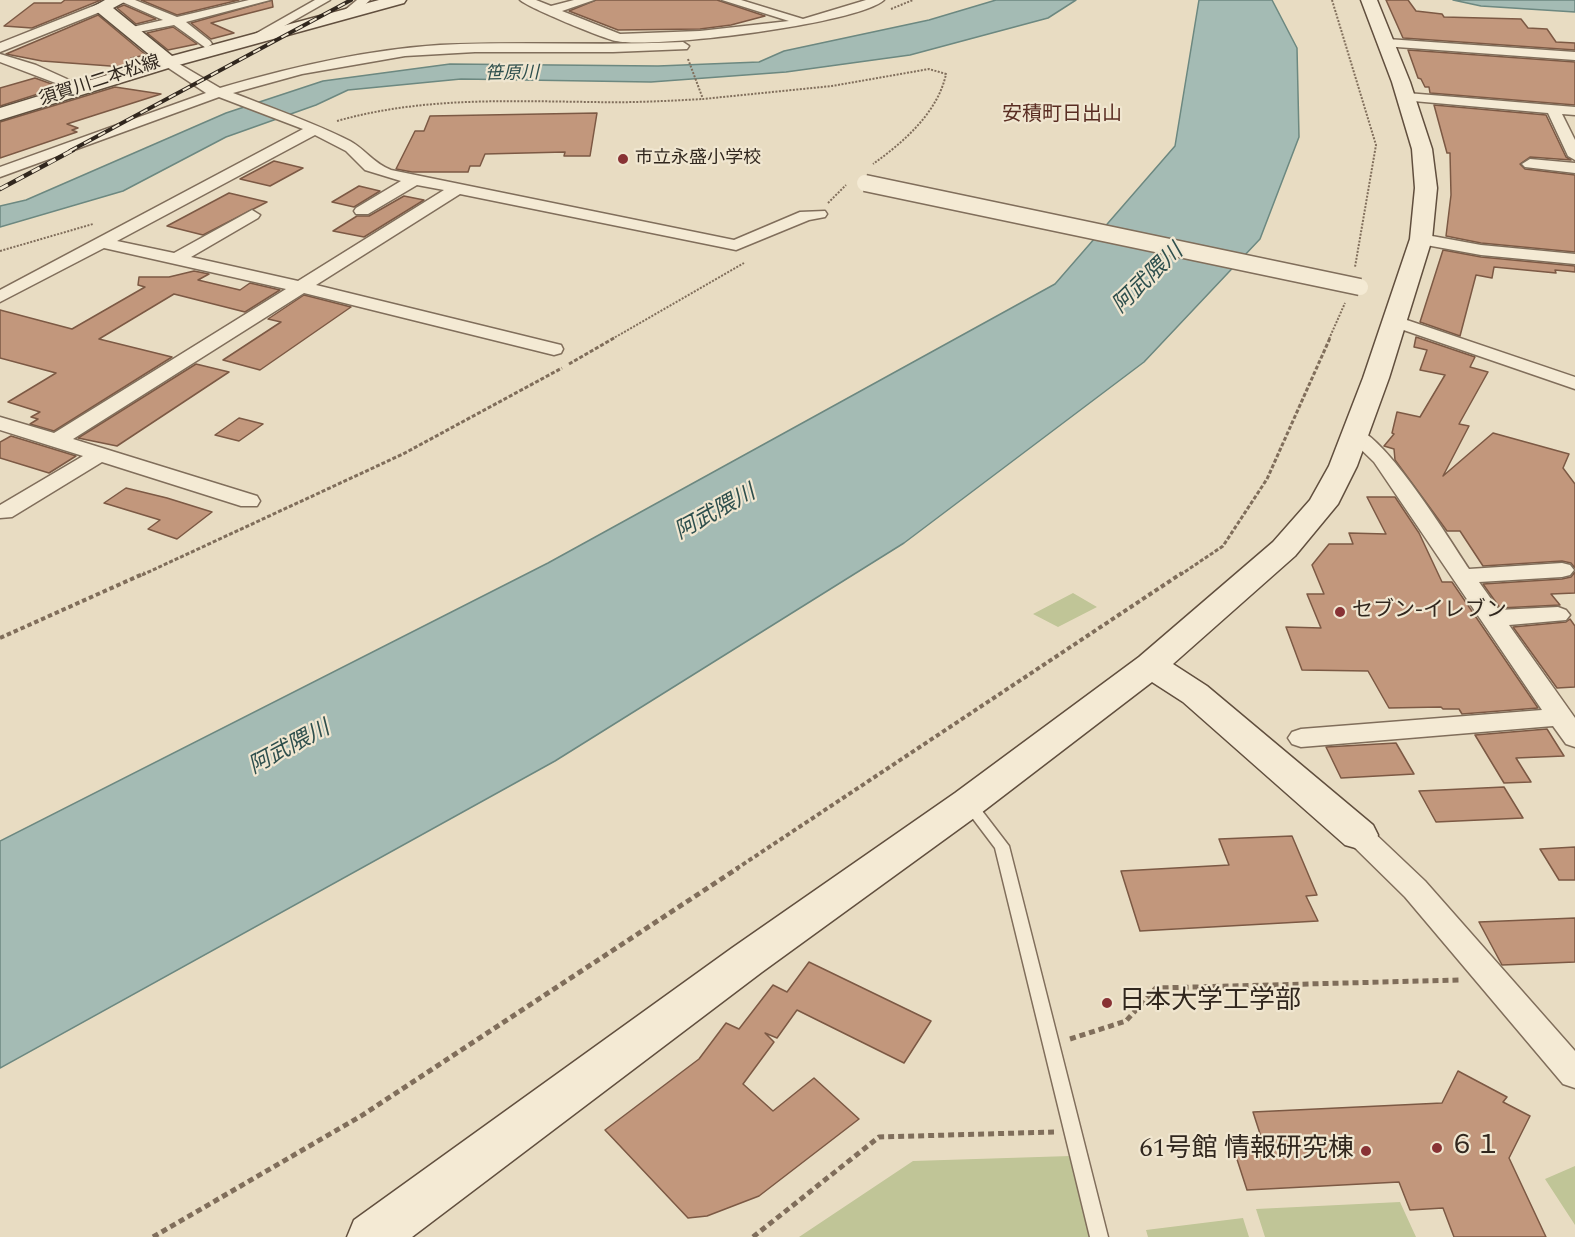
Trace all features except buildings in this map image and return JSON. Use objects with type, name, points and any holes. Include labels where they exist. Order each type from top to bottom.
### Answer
[{"type":"street","points":[[0,48],[94,4],[120,0]]},
{"type":"street","points":[[124,0],[177,21],[206,44]]},
{"type":"street","points":[[132,32],[264,0]]},
{"type":"street","points":[[349,13],[364,0]]},
{"type":"street","points":[[168,62],[398,0]]},
{"type":"street","points":[[526,0],[618,38],[700,35],[808,22],[878,0]]},
{"type":"street","points":[[551,10],[588,0]]},
{"type":"street","points":[[728,0],[808,22]]},
{"type":"street","points":[[372,1237],[747,960],[968,803],[1151,665],[1284,549],[1323,504],[1343,466],[1395,321],[1421,239],[1426,188],[1422,149],[1407,97],[1388,43],[1369,0]]},
{"type":"street","points":[[254,38],[317,1]]},
{"type":"street","name":"須賀川二本松線","points":[[94,4],[168,62]]},
{"type":"street","points":[[154,12],[174,6]]},
{"type":"street","points":[[1388,43],[1575,56]]},
{"type":"street","points":[[0,172],[220,93],[318,67],[426,50],[490,47],[685,52]]},
{"type":"street","points":[[0,58],[23,63],[59,81],[82,89]]},
{"type":"street","points":[[168,62],[201,85],[312,128],[351,148],[370,167],[455,190],[736,245],[806,215],[819,214]]},
{"type":"street","name":"須賀川二本松線","points":[[0,114],[168,62]]},
{"type":"street","points":[[1407,97],[1575,111]]},
{"type":"street","points":[[1553,109],[1575,156]]},
{"type":"street","points":[[0,297],[104,243],[150,216],[208,188],[312,128]]},
{"type":"street","points":[[1530,164],[1575,168]]},
{"type":"street","points":[[362,211],[414,180]]},
{"type":"street","points":[[865,183],[1356,283]]},
{"type":"street","points":[[58,440],[455,190]]},
{"type":"street","points":[[150,216],[171,212],[213,193]]},
{"type":"street","points":[[176,259],[252,215]]},
{"type":"street","points":[[1421,239],[1481,250],[1575,259]]},
{"type":"street","points":[[104,243],[302,287],[554,349]]},
{"type":"street","points":[[1395,321],[1575,383]]},
{"type":"street","points":[[0,423],[249,501]]},
{"type":"street","points":[[1355,434],[1381,458],[1568,728]]},
{"type":"street","points":[[4,512],[100,454]]},
{"type":"street","points":[[1463,576],[1562,570]]},
{"type":"street","points":[[1492,618],[1558,615]]},
{"type":"street","points":[[1151,665],[1195,694],[1359,835],[1415,890],[1575,1074]]},
{"type":"street","points":[[1301,738],[1568,728]]},
{"type":"lane","points":[[968,803],[1002,846],[1099,1237]]},
{"type":"path","points":[[1332,0],[1376,145],[1356,283]]},
{"type":"path","points":[[312,128],[385,109],[465,99],[611,102],[702,97],[685,52]]},
{"type":"path","points":[[153,1237],[361,1116],[1223,546],[1268,479],[1346,300]]},
{"type":"path","points":[[1052,1045],[1126,1020],[1156,988],[1470,979]]},
{"type":"path","points":[[753,1237],[879,1137],[1073,1132]]},
{"type":"green space","points":[[1073,593],[1097,607],[1058,627],[1033,614]]},
{"type":"green space","points":[[1070,1156],[1091,1237],[799,1237],[913,1161]]},
{"type":"green space","points":[[1575,1166],[1575,1225],[1545,1179]]},
{"type":"green space","points":[[1400,1202],[1416,1237],[1265,1237],[1256,1209]]},
{"type":"green space","points":[[1243,1218],[1249,1237],[1148,1237],[1146,1230]]},
{"type":"water","name":"笹原川","points":[[996,0],[1076,0],[1048,18],[910,55],[786,72],[651,82],[461,79],[348,90],[316,105],[226,137],[123,191],[0,227],[0,206],[26,200],[226,113],[323,81],[450,64],[658,66],[759,62],[784,51],[929,20]]},
{"type":"water","name":"阿武隈川","points":[[1199,0],[1272,0],[1297,48],[1299,137],[1260,239],[1144,362],[904,543],[555,761],[0,1068],[0,841],[548,563],[1055,284],[1175,146]]},
{"type":"water","points":[[1453,0],[1575,0],[1575,12],[1481,6]]},
{"type":"railway","points":[[70,151],[351,0]]},
{"type":"railway","points":[[0,189],[73,150]]},
{"type":"place","name":"市立永盛小学校","points":[[623,159]]},
{"type":"place","name":"セブン-イレブン","points":[[1340,612]]},
{"type":"place","name":"日本大学工学部","points":[[1107,1003]]},
{"type":"place","name":"６１","points":[[1437,1148]]},
{"type":"place","name":"61号館 情報研究棟","points":[[1366,1151]]},
{"type":"district","name":"安積町日出山","points":[[1062,116]]}]
